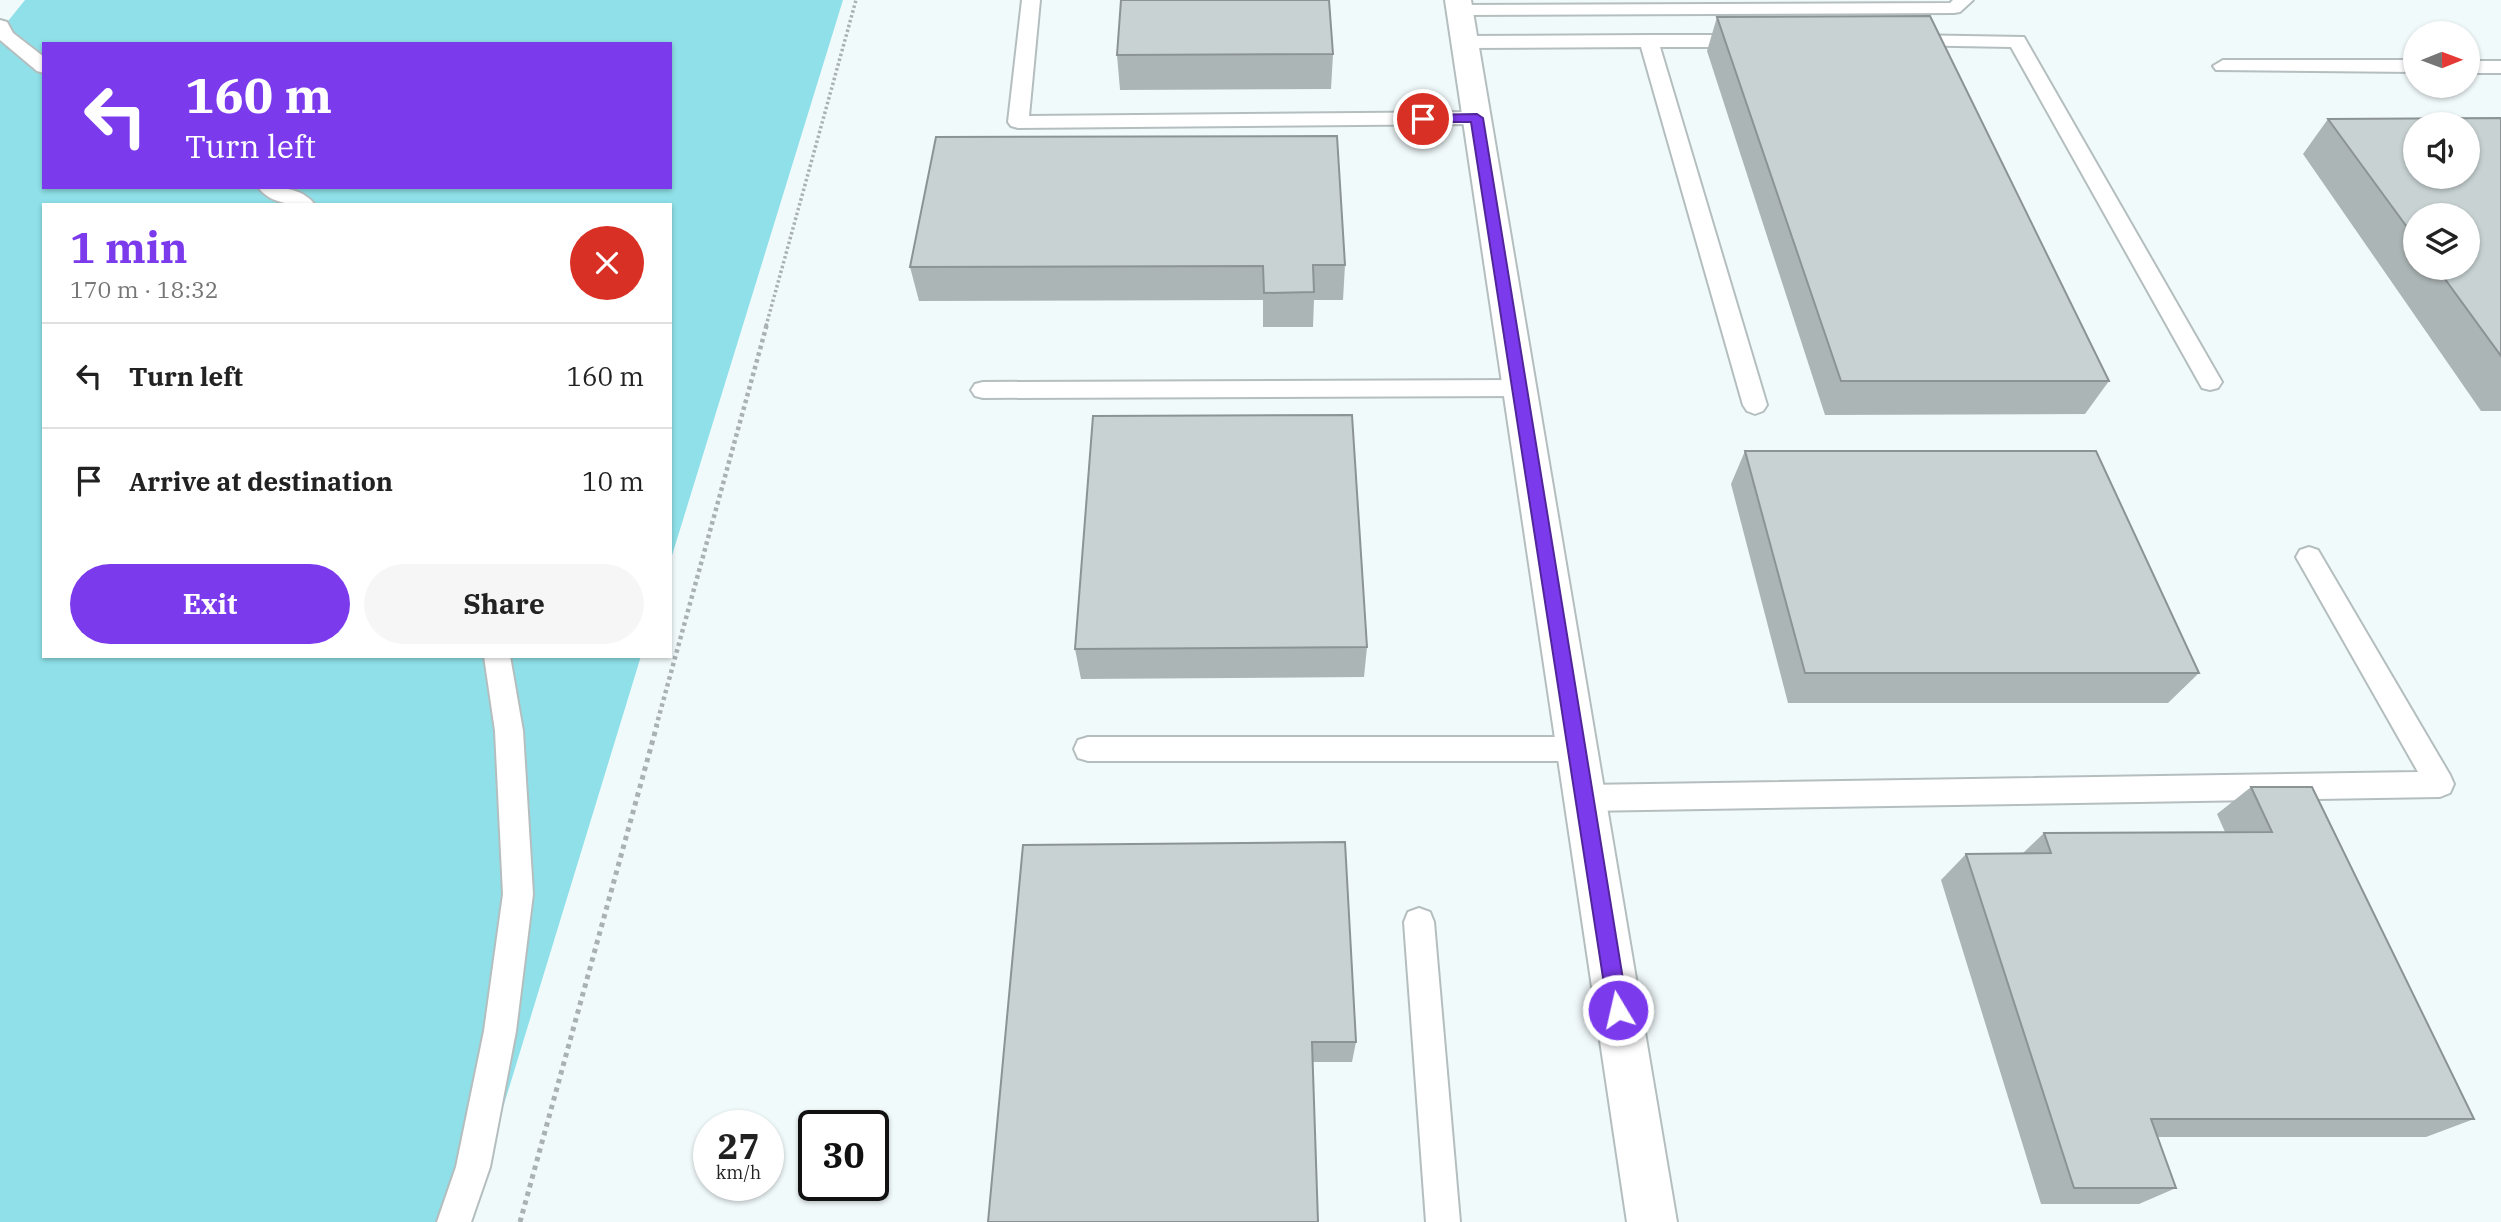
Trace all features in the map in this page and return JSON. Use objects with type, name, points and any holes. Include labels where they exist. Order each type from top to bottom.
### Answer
[{"type":"street","points":[[1461,17],[1652,1222]]},
{"type":"lane","points":[[1031,0],[1018,122],[1477,118]]},
{"type":"lane","points":[[1461,17],[1604,5],[1954,9],[1965,0]]},
{"type":"lane","points":[[1461,17],[1648,41],[1767,41]]},
{"type":"lane","points":[[0,26],[6,36],[42,65]]},
{"type":"lane","points":[[1648,41],[1755,405]]},
{"type":"lane","points":[[1892,41],[2017,41],[2210,382]]},
{"type":"lane","points":[[2223,66],[2403,66]]},
{"type":"lane","points":[[2480,66],[2501,67]]},
{"type":"lane","points":[[272,189],[302,203]]},
{"type":"lane","points":[[983,390],[1520,388]]},
{"type":"lane","points":[[1584,797],[2440,784],[2309,557]]},
{"type":"lane","points":[[454,1222],[473,1167],[500,1031],[518,894],[509,731],[497,658]]},
{"type":"lane","points":[[1088,749],[1577,749]]},
{"type":"lane","points":[[1419,922],[1443,1222]]},
{"type":"path","points":[[520,1222],[856,0]]},
{"type":"shaded area","points":[[25,0],[843,0],[672,556],[672,203],[42,203],[42,658],[640,658],[468,1222],[0,1222],[0,31]]},
{"type":"building","points":[[1121,0],[1329,0],[1333,54],[1117,55]]},
{"type":"building","points":[[1930,16],[2109,381],[1841,381],[1717,17]]},
{"type":"building","points":[[2480,118],[2501,118],[2501,356],[2446,280],[2480,280],[2480,203],[2403,203],[2403,222],[2328,119],[2403,119],[2403,189],[2480,189]]},
{"type":"building","points":[[1337,136],[1345,265],[1313,265],[1314,292],[1264,293],[1263,266],[910,267],[936,137]]},
{"type":"building","points":[[1352,415],[1367,647],[1075,649],[1093,416]]},
{"type":"building","points":[[1745,451],[2096,451],[2199,673],[1805,673]]},
{"type":"building","points":[[2251,787],[2312,787],[2474,1119],[2151,1119],[2176,1188],[2074,1188],[1966,854],[2051,853],[2044,833],[2272,832]]},
{"type":"building","points":[[1345,842],[1356,1042],[1312,1042],[1318,1222],[988,1222],[1023,845]]},
{"type":"route","points":[[1423,119],[1477,118],[1618,1010]]}]
